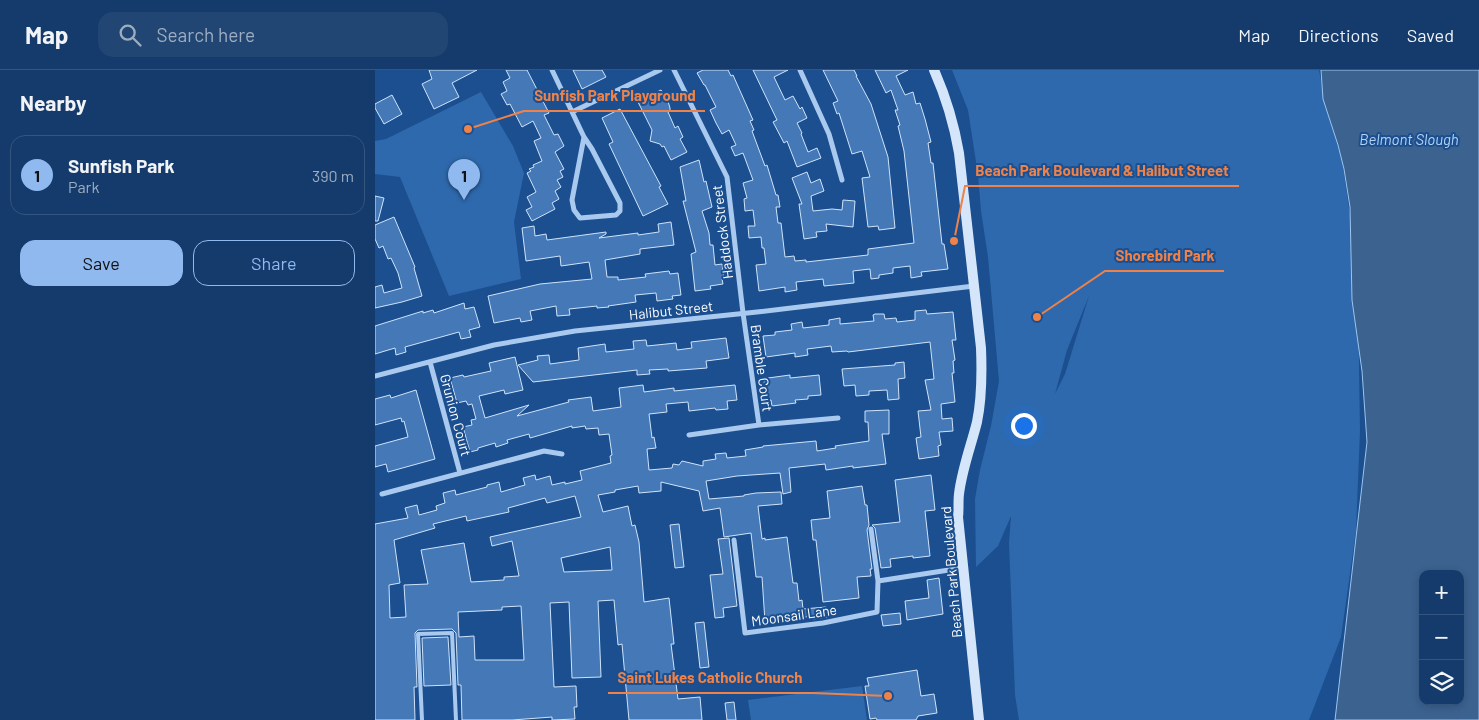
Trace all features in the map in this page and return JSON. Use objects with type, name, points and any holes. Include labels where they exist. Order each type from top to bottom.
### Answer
[{"type":"main road","name":"Beach Park Boulevard","points":[[934,70],[954,124],[959,152],[982,371],[981,398],[959,493],[958,518],[979,720]]},
{"type":"street","points":[[552,70],[583,137],[620,203],[619,211],[616,215],[580,218],[574,210],[572,200],[583,137]]},
{"type":"street","points":[[572,112],[660,70]]},
{"type":"street","name":"Haddock Street","points":[[674,70],[727,177],[743,313]]},
{"type":"street","points":[[800,70],[829,134],[842,180]]},
{"type":"street","name":"Halibut Street","points":[[375,376],[494,345],[575,331],[974,286]]},
{"type":"street","name":"Bramble Court","points":[[743,313],[759,426]]},
{"type":"street","name":"Grunion Court","points":[[430,362],[460,473]]},
{"type":"street","name":"Bramble Court","points":[[689,435],[838,418]]},
{"type":"street","name":"Grunion Court","points":[[382,494],[544,451],[562,454]]},
{"type":"street","name":"Moonsail Lane","points":[[734,540],[745,633],[823,623],[877,612],[878,581],[871,528]]},
{"type":"street","points":[[878,581],[963,568]]},
{"type":"lane","points":[[422,720],[418,634],[451,633],[456,720]]},
{"type":"shaded area","points":[[952,70],[1319,70],[1325,100],[1342,159],[1351,222],[1358,301],[1360,431],[1356,531],[1341,637],[1309,720],[1019,720],[1015,695],[1009,543],[1011,516],[998,546],[976,567],[975,499],[999,381],[988,257],[968,110]],"holes":[[[1089,296],[1065,374],[1055,394],[1067,350]]]},
{"type":"shaded area","points":[[481,92],[513,146],[524,173],[514,222],[521,279],[449,296],[400,177],[375,174],[375,141],[386,139]]},
{"type":"shaded area","points":[[862,686],[867,720],[751,720],[748,700]]},
{"type":"water","name":"Belmont Slough","points":[[1321,70],[1479,70],[1479,720],[1335,720],[1367,442],[1362,371],[1352,300],[1350,207],[1338,145],[1323,99]]},
{"type":"building","points":[[429,70],[477,70],[452,83],[459,97],[434,109],[422,84],[432,79]]},
{"type":"building","points":[[506,70],[527,70],[549,113],[544,115],[554,135],[558,134],[564,146],[555,152],[564,169],[560,171],[563,177],[557,180],[561,187],[555,191],[559,199],[552,203],[555,209],[532,221],[526,210],[532,207],[527,197],[536,192],[527,173],[531,171],[529,169],[534,167],[533,165],[542,161],[534,141],[541,138],[533,121],[522,127],[510,104],[507,105],[501,94],[507,91],[503,82],[510,78]]},
{"type":"building","points":[[573,70],[602,70],[606,77],[582,89]]},
{"type":"building","points":[[703,70],[728,70],[731,76],[733,75],[753,120],[750,121],[754,130],[752,131],[765,166],[767,165],[776,195],[778,195],[780,207],[776,207],[778,223],[781,223],[785,257],[794,256],[795,261],[806,260],[806,262],[868,255],[868,249],[914,243],[904,151],[898,126],[900,125],[895,110],[898,110],[891,90],[886,93],[875,70],[908,70],[896,76],[905,95],[913,92],[916,104],[920,103],[925,119],[931,142],[928,143],[931,163],[933,163],[942,244],[944,244],[948,269],[921,272],[922,276],[911,278],[910,266],[893,268],[893,273],[879,275],[879,278],[871,279],[870,269],[853,271],[854,283],[824,286],[823,279],[796,282],[797,290],[785,292],[785,287],[759,291],[756,265],[766,264],[764,248],[762,248],[761,237],[749,238],[748,226],[755,226],[753,210],[745,211],[744,199],[747,198],[743,183],[753,180],[743,153],[735,156],[731,147],[736,145],[729,130],[722,134],[710,110],[716,107],[697,73]]},
{"type":"building","points":[[753,70],[788,70],[774,77],[785,100],[793,96],[800,109],[802,107],[807,118],[797,123],[801,134],[808,152],[817,148],[821,158],[797,167],[787,141],[784,143],[773,122],[777,120]]},
{"type":"building","points":[[823,70],[854,70],[871,104],[888,157],[895,228],[879,230],[878,226],[868,227],[862,178],[870,177],[862,151],[852,154],[839,113],[837,114],[833,103],[838,101]]},
{"type":"building","points":[[661,90],[667,98],[670,108],[668,112],[675,128],[678,126],[683,137],[680,139],[687,152],[671,160],[664,146],[662,147],[660,144],[650,141],[652,130],[638,102]]},
{"type":"building","points":[[392,95],[402,114],[384,124],[375,108],[375,104]]},
{"type":"building","points":[[620,109],[661,186],[659,187],[668,204],[643,216],[609,144],[613,142],[602,118]]},
{"type":"building","points":[[699,160],[712,207],[702,211],[709,233],[710,245],[713,245],[715,265],[722,264],[724,279],[722,279],[723,284],[710,286],[711,289],[695,291],[691,254],[696,252],[683,201],[686,201],[680,167]]},
{"type":"building","points":[[807,172],[811,183],[820,179],[824,191],[811,196],[813,211],[842,210],[843,200],[855,201],[853,227],[826,224],[827,231],[816,232],[817,237],[804,239],[799,204],[802,204],[792,178]]},
{"type":"building","points":[[375,196],[384,198],[378,221],[375,221]]},
{"type":"building","points":[[394,217],[415,267],[422,296],[375,308],[375,287],[382,285],[384,293],[402,288],[391,258],[388,259],[383,246],[379,248],[375,239],[375,225]]},
{"type":"building","points":[[671,222],[674,245],[640,249],[640,254],[605,260],[607,277],[618,277],[618,280],[646,277],[645,274],[669,271],[670,274],[678,273],[681,295],[672,296],[673,299],[657,301],[656,293],[635,295],[636,302],[609,307],[597,308],[597,306],[569,309],[570,315],[557,316],[556,306],[530,311],[532,320],[521,322],[520,318],[494,323],[488,296],[540,284],[592,279],[589,262],[561,266],[560,256],[526,261],[522,228],[534,226],[535,236],[546,234],[547,240],[606,232],[606,234],[599,238],[659,232],[658,224]]},
{"type":"building","points":[[464,303],[465,309],[474,307],[480,327],[469,330],[471,337],[461,339],[459,332],[405,347],[406,352],[396,355],[395,348],[375,354],[375,326],[423,311],[423,313],[433,310],[434,313]]},
{"type":"building","points":[[926,310],[927,314],[953,312],[956,340],[952,340],[955,360],[953,361],[954,373],[952,373],[955,402],[941,404],[942,419],[952,418],[953,431],[939,432],[941,445],[938,446],[939,456],[919,459],[916,438],[921,437],[918,411],[931,410],[925,380],[934,379],[930,342],[848,352],[832,352],[831,346],[807,349],[808,355],[795,357],[795,353],[766,357],[763,336],[792,330],[791,324],[802,322],[803,328],[829,325],[829,320],[840,318],[840,324],[874,321],[873,315],[875,314],[884,314],[885,319],[896,318],[897,322],[915,320],[915,311]]},
{"type":"building","points":[[726,338],[729,358],[706,361],[707,368],[668,371],[668,369],[649,370],[650,374],[637,375],[637,370],[533,382],[518,365],[538,360],[537,356],[549,355],[550,364],[579,360],[578,348],[605,344],[606,352],[634,349],[633,341],[646,340],[647,346],[676,343],[677,350],[692,348],[691,342]]},
{"type":"building","points":[[515,357],[523,390],[505,394],[504,390],[479,396],[485,418],[529,405],[517,416],[569,402],[568,400],[591,397],[593,411],[621,407],[619,388],[643,385],[644,392],[674,388],[674,391],[735,385],[737,400],[727,401],[728,409],[716,410],[715,408],[689,411],[688,402],[666,404],[667,412],[649,414],[652,438],[654,437],[656,448],[647,449],[649,470],[672,468],[673,464],[679,465],[682,461],[703,466],[703,461],[716,459],[715,454],[726,453],[727,458],[746,456],[745,450],[763,446],[816,441],[817,451],[836,448],[835,446],[869,441],[868,422],[865,422],[865,411],[889,410],[889,434],[882,434],[886,464],[826,470],[825,464],[789,468],[791,492],[783,494],[780,473],[737,476],[706,481],[709,499],[781,492],[782,504],[758,506],[762,539],[787,537],[793,583],[797,583],[799,601],[802,600],[803,609],[826,607],[827,617],[813,619],[813,616],[765,622],[762,577],[756,577],[751,533],[724,537],[720,508],[703,511],[699,491],[661,482],[661,491],[639,493],[638,486],[615,490],[615,492],[598,495],[603,512],[628,506],[632,526],[635,525],[639,542],[644,602],[669,598],[674,644],[671,644],[678,699],[700,697],[702,720],[629,720],[622,644],[618,645],[614,600],[598,601],[601,677],[572,678],[569,602],[550,603],[554,687],[576,686],[577,707],[574,707],[575,719],[552,720],[552,717],[512,720],[462,720],[461,685],[458,685],[456,633],[452,629],[418,630],[415,633],[417,687],[414,687],[415,720],[375,720],[375,524],[408,518],[405,508],[417,505],[419,515],[437,510],[436,506],[445,503],[443,493],[455,490],[456,495],[499,482],[501,492],[525,485],[523,478],[535,475],[536,480],[550,476],[552,485],[565,482],[565,484],[582,480],[580,471],[611,463],[610,456],[612,455],[609,434],[599,435],[598,428],[586,429],[585,426],[572,428],[572,426],[530,438],[529,434],[507,440],[508,443],[496,447],[495,443],[470,452],[463,427],[472,425],[471,420],[476,419],[472,404],[468,405],[466,401],[457,403],[450,378],[491,371],[489,363]],"holes":[[[575,496],[581,517],[490,537],[492,546],[512,541],[519,576],[504,577],[504,580],[471,582],[464,543],[421,550],[428,584],[404,585],[406,617],[390,618],[389,585],[400,583],[394,540],[435,528],[433,524],[466,516],[467,521],[509,512],[508,508],[545,498],[547,503]],[[610,547],[612,570],[564,572],[561,558]],[[521,606],[524,660],[475,660],[474,636],[459,637],[458,612],[502,610],[502,607]]]},
{"type":"building","points":[[904,362],[905,378],[898,379],[899,399],[888,400],[887,390],[869,391],[869,395],[856,396],[855,385],[844,386],[842,369],[895,365],[895,363]]},
{"type":"building","points":[[790,375],[790,378],[819,375],[821,395],[795,400],[796,403],[772,406],[771,400],[766,400],[764,381],[769,381],[768,378]]},
{"type":"building","points":[[416,390],[435,459],[388,472],[386,464],[375,467],[375,446],[408,437],[404,421],[402,422],[401,418],[375,425],[375,399],[390,395],[391,398]]},
{"type":"building","points":[[931,475],[935,510],[925,511],[930,556],[890,559],[891,567],[881,568],[875,528],[872,525],[900,522],[895,480]]},
{"type":"building","points":[[862,486],[865,505],[867,505],[869,525],[867,530],[872,569],[870,569],[871,576],[857,577],[859,598],[823,602],[816,540],[813,540],[811,520],[830,518],[827,491]]},
{"type":"building","points":[[679,524],[684,567],[675,568],[670,525]]},
{"type":"building","points":[[729,538],[737,606],[723,608],[724,617],[715,618],[710,575],[723,574],[718,539]]},
{"type":"building","points":[[939,578],[943,614],[907,620],[905,601],[929,598],[927,580]]},
{"type":"building","points":[[900,613],[901,624],[883,626],[881,615]]},
{"type":"building","points":[[704,622],[709,667],[700,668],[695,623]]},
{"type":"building","points":[[448,637],[451,685],[424,686],[422,638]]},
{"type":"building","points":[[917,670],[921,696],[934,694],[937,713],[918,716],[916,720],[870,719],[865,686],[869,686],[867,678]]},
{"type":"building","points":[[734,702],[736,720],[727,720],[725,703]]},
{"type":"place","name":"Sunfish Park Playground","points":[[468,129]]},
{"type":"place","name":"Sunfish Park","points":[[464,200]]},
{"type":"place","name":"Beach Park Boulevard & Halibut Street","points":[[954,241]]},
{"type":"place","name":"Shorebird Park","points":[[1037,317]]},
{"type":"place","name":"Saint Lukes Catholic Church","points":[[888,696]]}]
